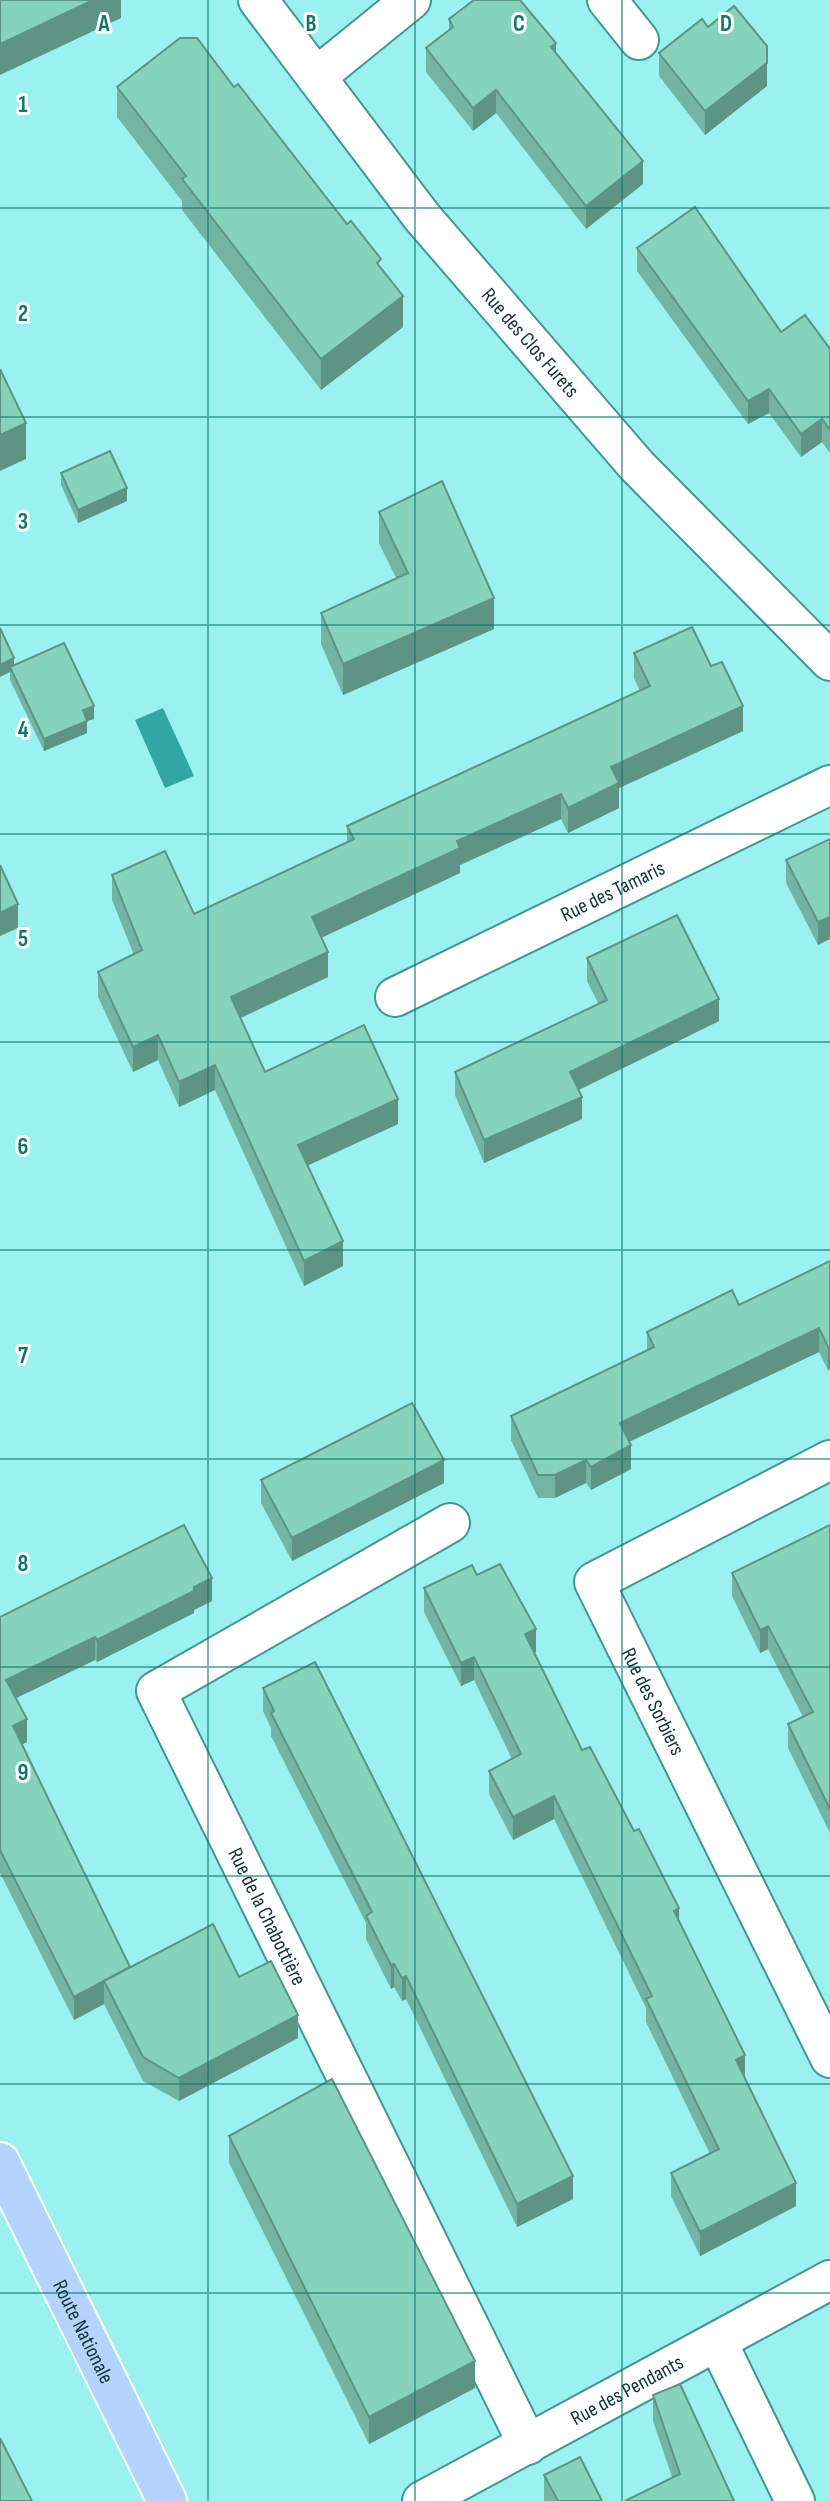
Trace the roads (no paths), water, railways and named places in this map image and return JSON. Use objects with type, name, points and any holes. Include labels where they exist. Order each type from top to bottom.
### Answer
[{"type":"main road","name":"Route Nationale","points":[[0,2162],[167,2501]]},
{"type":"street","name":"Rue des Clos Furets","points":[[258,0],[422,217],[637,466],[830,661]]},
{"type":"street","points":[[316,77],[411,0]]},
{"type":"street","points":[[607,0],[639,40]]},
{"type":"street","name":"Rue des Tamaris","points":[[395,997],[830,785]]},
{"type":"street","name":"Rue des Sorbiers","points":[[830,1461],[594,1582],[830,2058]]},
{"type":"street","name":"Rue de la Chabottière","points":[[450,1523],[156,1691],[528,2445]]},
{"type":"street","name":"Rue des Pendants","points":[[422,2501],[830,2280]]},
{"type":"street","points":[[718,2343],[795,2501]]},
{"type":"water","points":[[163,708],[194,776],[165,788],[135,720]]}]
